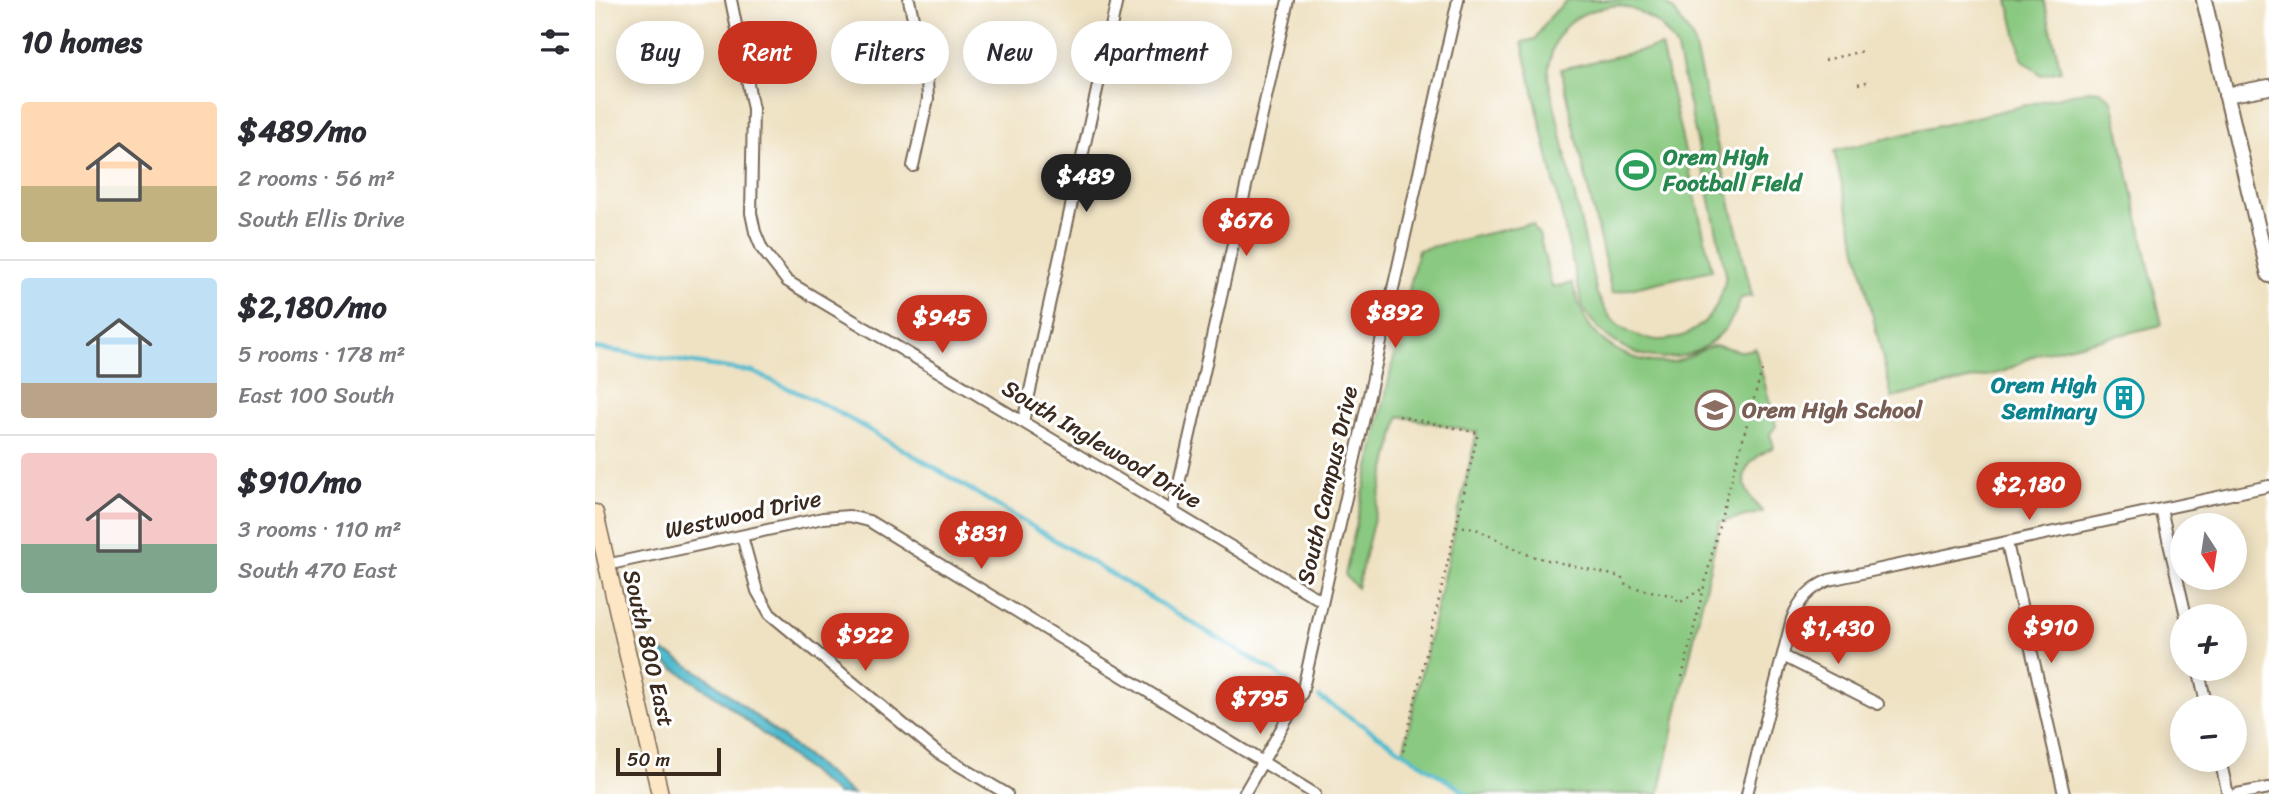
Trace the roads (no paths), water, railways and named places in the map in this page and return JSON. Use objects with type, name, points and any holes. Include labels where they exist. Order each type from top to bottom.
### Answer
[{"type":"main road","name":"South 800 East","points":[[595,513],[660,794]]},
{"type":"street","name":"South Inglewood Drive","points":[[731,0],[753,109],[751,214],[755,232],[769,260],[787,281],[1322,601]]},
{"type":"street","points":[[909,0],[927,80],[928,99],[913,166]]},
{"type":"street","points":[[1023,422],[1117,0]]},
{"type":"street","points":[[1173,510],[1288,0]]},
{"type":"street","name":"South Campus Drive","points":[[1244,794],[1302,692],[1458,0]]},
{"type":"street","points":[[2204,0],[2269,275]]},
{"type":"street","points":[[2226,95],[2269,87]]},
{"type":"street","points":[[1747,794],[1792,619],[1805,595],[1819,585],[1829,580],[2269,486]]},
{"type":"street","points":[[2161,509],[2183,604]]},
{"type":"street","name":"Westwood Drive","points":[[607,565],[839,516],[869,521],[1315,794]]},
{"type":"street","points":[[742,536],[757,592],[770,614],[938,753],[1007,794]]},
{"type":"street","points":[[2007,543],[2064,794]]},
{"type":"street","points":[[1783,656],[1878,704]]},
{"type":"street","points":[[2223,772],[2228,794]]},
{"type":"street","points":[[2237,794],[2269,788]]},
{"type":"water","points":[[649,648],[673,656],[707,677],[853,794],[837,794],[720,699],[664,662],[651,658]]},
{"type":"waterway","points":[[595,348],[753,372],[829,407],[1289,681]]},
{"type":"waterway","points":[[1319,697],[1468,794]]},
{"type":"place","name":"Orem High Football Field","points":[[1636,170]]},
{"type":"place","name":"Orem High Seminary","points":[[2124,398]]},
{"type":"place","name":"Orem High School","points":[[1715,410]]}]
